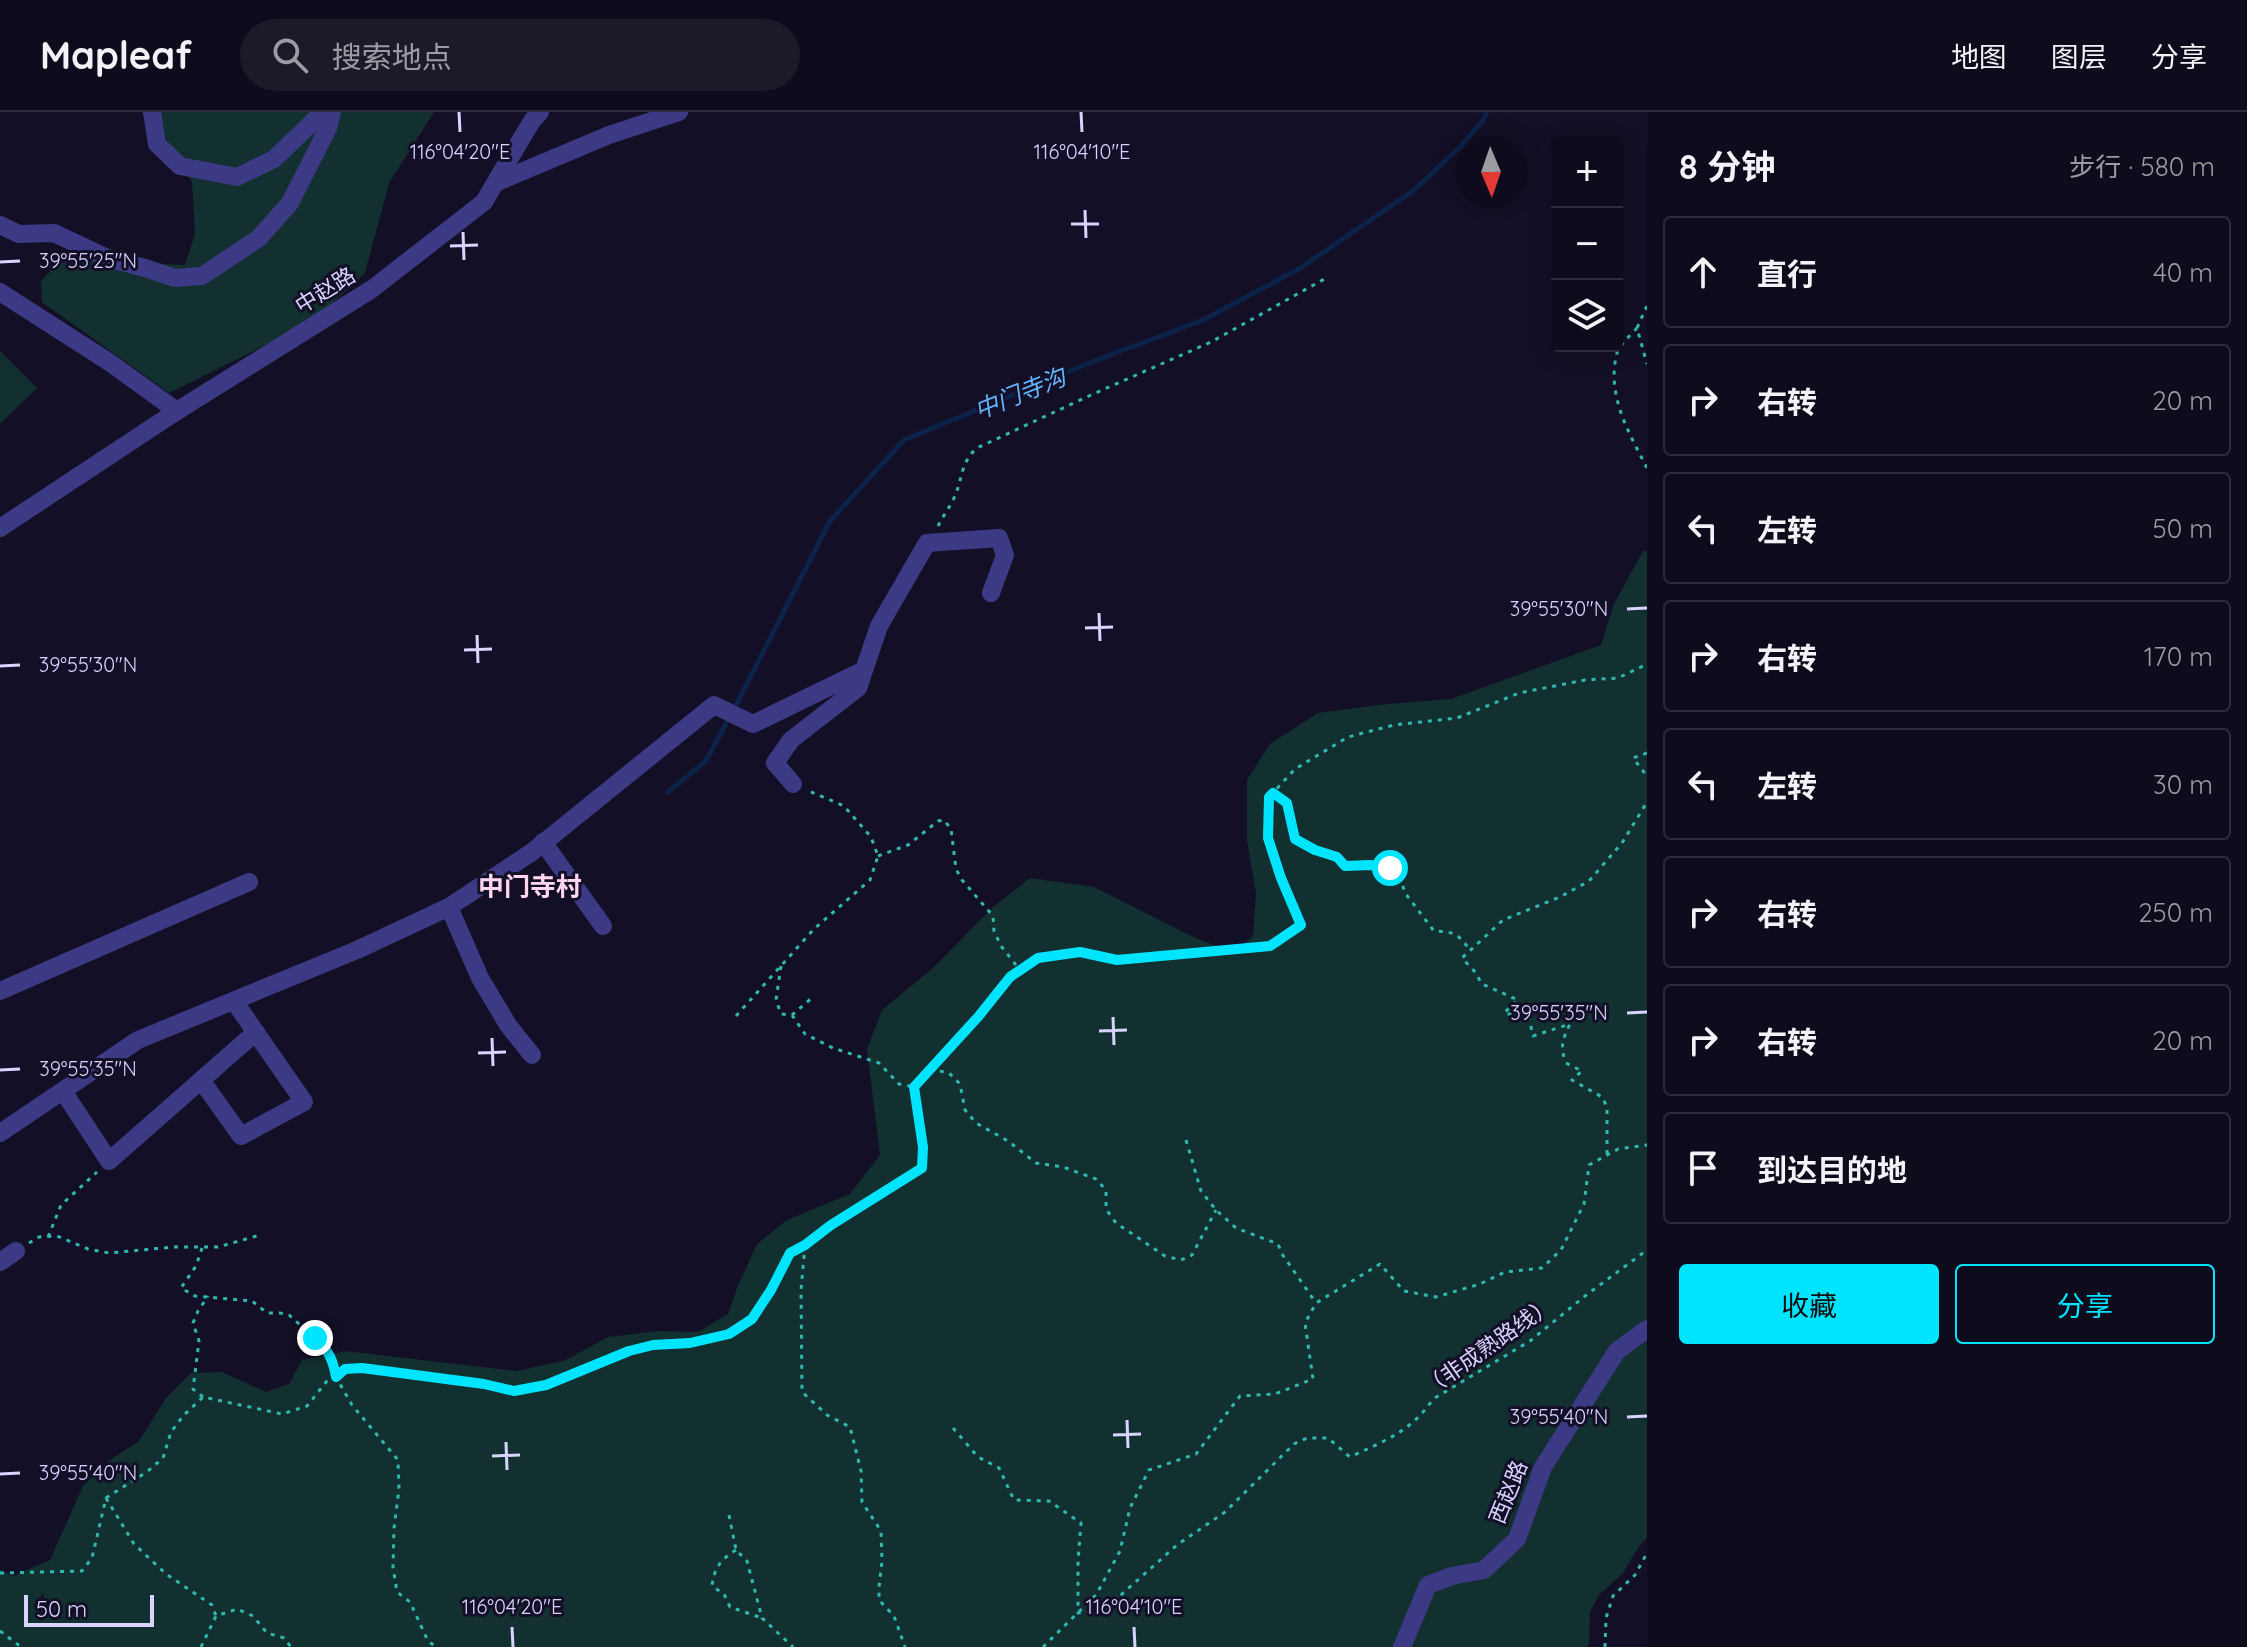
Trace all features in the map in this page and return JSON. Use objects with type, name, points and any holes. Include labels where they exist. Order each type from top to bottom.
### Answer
[{"type":"street","points":[[152,112],[157,144],[180,166],[237,177],[274,159],[323,112]]},
{"type":"street","points":[[0,225],[19,234],[54,233],[107,258],[175,278],[202,276],[259,238],[290,203],[328,128],[332,112]]},
{"type":"street","points":[[495,183],[540,112]]},
{"type":"street","name":"中赵路","points":[[0,528],[177,411],[372,289],[484,202],[495,183],[609,135],[679,112]]},
{"type":"street","points":[[0,292],[109,362],[177,411]]},
{"type":"street","points":[[793,784],[775,763],[791,740],[858,688],[879,626],[927,543],[999,538],[1005,555],[991,593]]},
{"type":"street","points":[[0,1133],[138,1040],[357,950],[449,907],[543,842],[714,705],[753,724],[864,670]]},
{"type":"street","points":[[543,842],[603,926]]},
{"type":"street","points":[[0,991],[249,882]]},
{"type":"street","points":[[449,907],[480,978],[508,1025],[532,1055]]},
{"type":"street","points":[[201,1080],[241,1136],[304,1102],[234,1001]]},
{"type":"street","points":[[63,1091],[109,1161],[256,1032]]},
{"type":"street","name":"西赵路","points":[[1402,1647],[1428,1585],[1452,1576],[1484,1570],[1517,1539],[1543,1467],[1617,1351],[1647,1329]]},
{"type":"path","points":[[927,543],[955,495],[964,465],[977,448],[1211,342],[1328,277]]},
{"type":"path","points":[[1647,306],[1637,328],[1617,350],[1614,384],[1620,413],[1647,468]]},
{"type":"path","points":[[1637,328],[1647,364]]},
{"type":"path","points":[[914,1087],[1010,977],[1038,958],[1080,952],[1117,960],[1270,946],[1301,925],[1268,838],[1269,797],[1295,769],[1348,737],[1394,725],[1457,718],[1519,693],[1585,680],[1618,678],[1647,664]]},
{"type":"path","points":[[1647,753],[1633,758],[1647,776]]},
{"type":"path","points":[[736,1016],[814,929],[870,880],[878,856],[871,837],[844,806],[793,784]]},
{"type":"path","points":[[1273,793],[1287,803],[1295,839],[1337,857],[1345,866],[1390,868],[1400,877],[1405,893],[1434,931],[1459,936],[1470,950]]},
{"type":"path","points":[[1607,1155],[1607,1107],[1602,1097],[1572,1080],[1582,1071],[1566,1063],[1561,1049],[1570,1024],[1533,1036],[1529,1018],[1504,1013],[1518,1000],[1482,984],[1462,958],[1503,920],[1560,897],[1589,881],[1622,843],[1647,802]]},
{"type":"path","points":[[878,856],[908,845],[938,821],[944,820],[951,829],[956,869],[993,916],[994,931],[1001,946],[1020,970]]},
{"type":"path","points":[[781,966],[776,1000],[781,1014],[792,1015],[814,996]]},
{"type":"path","points":[[792,1015],[805,1034],[833,1048],[879,1063],[899,1084],[914,1087]]},
{"type":"path","points":[[930,1069],[949,1073],[960,1084],[965,1110],[976,1123],[1008,1141],[1036,1163],[1063,1167],[1096,1179],[1106,1190],[1106,1209],[1116,1223],[1165,1256],[1181,1260],[1192,1255],[1216,1210]]},
{"type":"path","points":[[208,1296],[193,1323],[199,1341],[193,1389],[203,1397],[282,1414],[307,1406],[327,1381],[345,1369],[362,1368],[484,1384],[514,1391],[546,1385],[629,1351],[729,1334],[752,1319],[790,1253],[922,1168],[923,1147],[914,1087]]},
{"type":"path","points":[[1186,1140],[1201,1191],[1216,1210],[1236,1228],[1278,1244],[1316,1303]]},
{"type":"path","points":[[1043,1647],[1096,1595],[1120,1551],[1130,1508],[1149,1470],[1196,1454],[1240,1396],[1275,1394],[1313,1379],[1305,1323],[1316,1303],[1380,1264],[1404,1291],[1436,1297],[1480,1284],[1505,1272],[1542,1268],[1561,1250],[1584,1204],[1589,1165],[1618,1149],[1647,1145]]},
{"type":"path","points":[[48,1237],[61,1205],[109,1161]]},
{"type":"path","points":[[8,1257],[39,1237],[57,1236],[88,1249],[109,1253],[174,1247],[218,1247],[260,1235]]},
{"type":"path","points":[[805,1245],[801,1290],[802,1392],[827,1415],[850,1427],[861,1471],[862,1502],[881,1531],[879,1600],[894,1616],[905,1647]]},
{"type":"path","points":[[202,1248],[196,1266],[181,1288],[195,1296],[252,1301],[267,1313],[289,1315],[327,1349],[334,1361],[336,1377],[352,1405],[398,1460],[393,1567],[397,1592],[410,1602],[428,1641],[436,1647]]},
{"type":"path","name":"（非成熟路线）","points":[[1078,1613],[1104,1610],[1177,1545],[1225,1512],[1294,1444],[1307,1438],[1328,1438],[1350,1457],[1400,1434],[1424,1413],[1433,1399],[1530,1341],[1647,1250]]},
{"type":"path","points":[[0,1573],[82,1571],[92,1558],[106,1498],[163,1458],[171,1432],[203,1397]]},
{"type":"path","points":[[953,1428],[978,1457],[999,1468],[1014,1500],[1049,1501],[1081,1523],[1078,1613]]},
{"type":"path","points":[[106,1498],[134,1544],[166,1574],[212,1605],[216,1616]]},
{"type":"path","points":[[729,1515],[736,1550],[747,1561],[762,1618]]},
{"type":"path","points":[[736,1550],[724,1558],[714,1573],[712,1586],[724,1594],[730,1607],[762,1618],[793,1647]]},
{"type":"path","points":[[1605,1647],[1606,1618],[1613,1596],[1635,1575],[1647,1553]]},
{"type":"path","points":[[201,1647],[216,1616],[237,1609],[253,1616],[267,1633],[284,1638],[291,1647]]},
{"type":"path","points":[[0,1631],[21,1647]]},
{"type":"green space","points":[[160,112],[434,112],[389,183],[365,273],[314,321],[169,393],[42,302],[41,281],[66,254],[118,262],[185,265],[195,233],[192,182],[164,135]]},
{"type":"green space","points":[[0,351],[37,388],[0,424]]},
{"type":"green space","points":[[1643,551],[1647,551],[1647,1538],[1623,1573],[1599,1595],[1590,1612],[1589,1645],[0,1647],[0,1569],[13,1576],[50,1560],[83,1486],[104,1464],[139,1441],[166,1398],[191,1373],[222,1372],[266,1392],[289,1384],[302,1360],[345,1351],[517,1371],[566,1360],[608,1337],[658,1331],[698,1332],[728,1314],[757,1244],[787,1220],[850,1194],[880,1155],[867,1049],[882,1010],[933,968],[993,907],[1030,878],[1094,887],[1191,936],[1234,953],[1253,936],[1256,893],[1247,841],[1247,780],[1270,744],[1318,713],[1451,699],[1601,645],[1614,604]]},
{"type":"waterway","name":"中门寺沟","points":[[734,709],[830,521],[904,440],[1097,360],[1201,321],[1299,269],[1414,190],[1460,147],[1487,112]]},
{"type":"waterway","name":"中门寺沟","points":[[668,792],[706,761],[729,718]]},
{"type":"district","name":"中门寺村","points":[[530,887]]},
{"type":"route","points":[[315,1338],[334,1361],[336,1377],[345,1369],[362,1368],[484,1384],[514,1391],[571,1377],[629,1351],[729,1334],[752,1319],[790,1253],[922,1168],[923,1147],[914,1087],[1010,977],[1038,958],[1080,952],[1117,960],[1270,946],[1301,925],[1268,838],[1269,797],[1273,793],[1287,803],[1295,839],[1337,857],[1345,866],[1390,868]]}]
